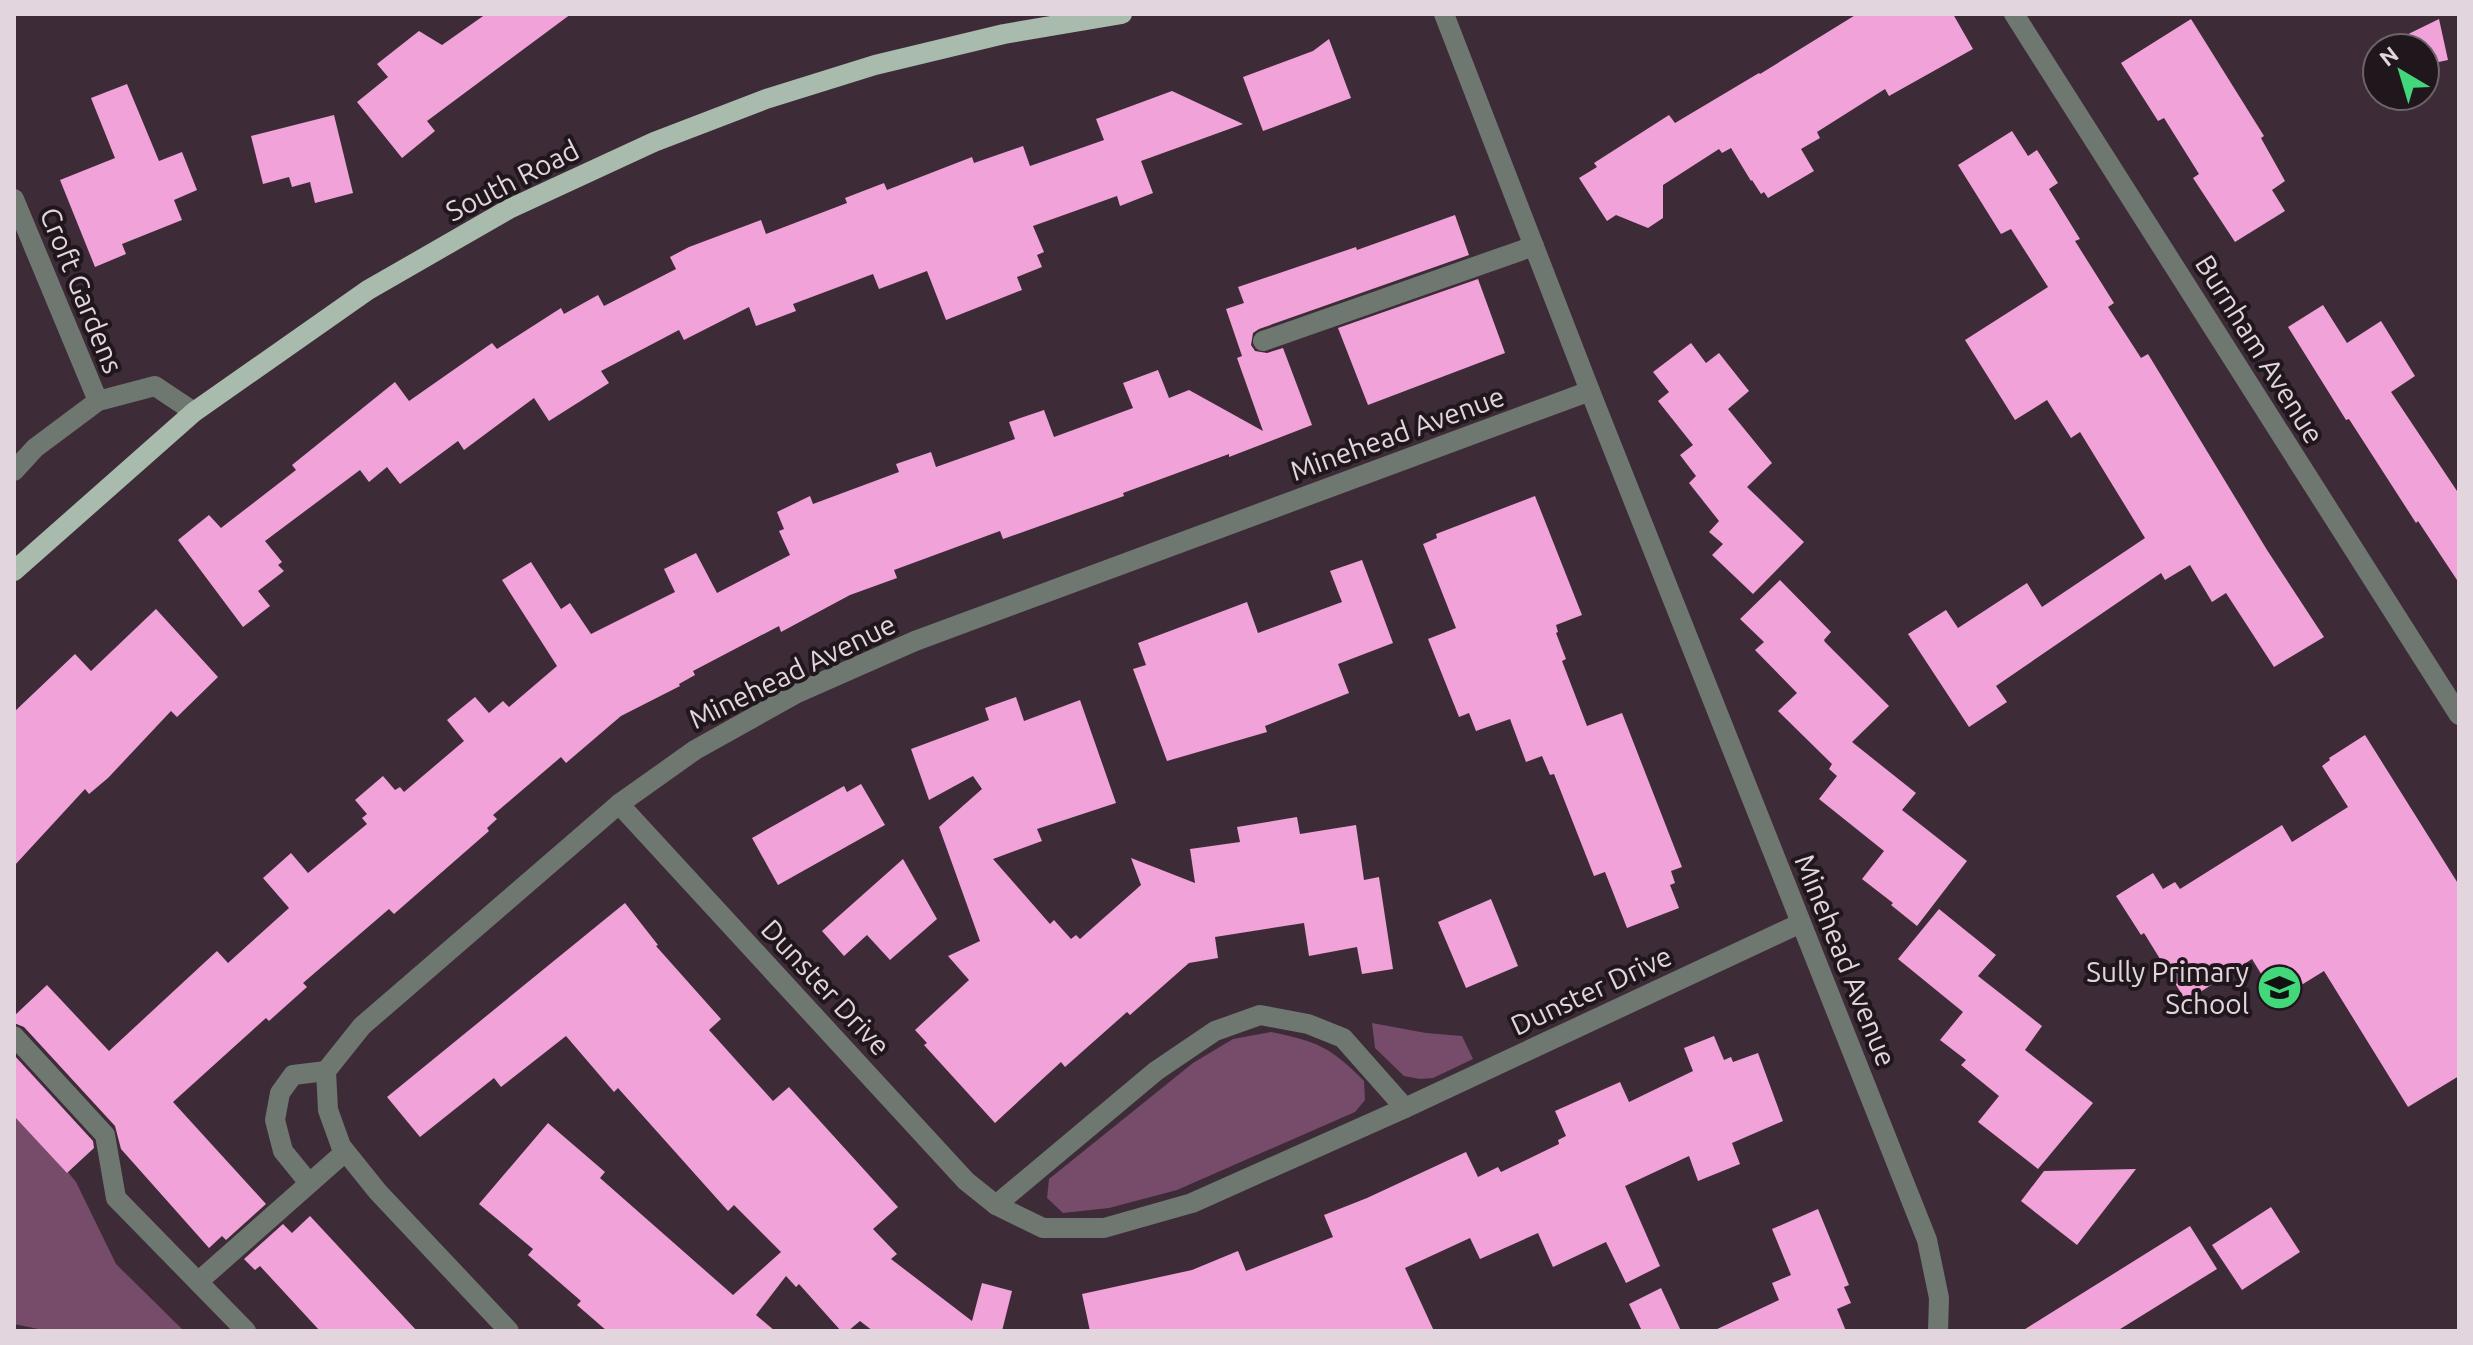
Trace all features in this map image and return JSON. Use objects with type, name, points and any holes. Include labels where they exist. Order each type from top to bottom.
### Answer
[{"type":"main road","name":"South Road","points":[[14,571],[194,412],[375,286],[509,209],[654,142],[766,99],[875,65],[1004,34],[1122,14]]},
{"type":"street","name":"Minehead Avenue","points":[[1444,14],[1927,1240],[1939,1298],[1938,1331]]},
{"type":"street","name":"Burnham Avenue","points":[[2014,14],[2459,715]]},
{"type":"street","name":"Croft Gardens","points":[[14,199],[98,401]]},
{"type":"street","points":[[1263,341],[1534,246]]},
{"type":"street","name":"Croft Gardens","points":[[14,471],[35,448],[98,401],[155,386],[194,412]]},
{"type":"street","name":"Minehead Avenue","points":[[326,1071],[362,1026],[619,804],[695,750],[797,693],[915,641],[1590,391]]},
{"type":"street","name":"Dunster Drive","points":[[619,804],[966,1181],[996,1205],[1043,1228],[1104,1228],[1192,1203],[1405,1108],[1801,923]]},
{"type":"street","points":[[996,1205],[1156,1071],[1215,1031],[1260,1015],[1308,1024],[1343,1038],[1405,1108]]},
{"type":"street","points":[[14,1036],[105,1135],[116,1198],[246,1331]]},
{"type":"street","points":[[309,1183],[283,1151],[275,1120],[280,1093],[293,1075],[326,1071],[328,1110],[345,1152],[378,1192],[509,1331]]},
{"type":"street","points":[[199,1281],[345,1152]]},
{"type":"shaded area","points":[[1372,1023],[1462,1036],[1473,1059],[1433,1078],[1404,1076],[1375,1048]]},
{"type":"shaded area","points":[[1271,1032],[1312,1043],[1332,1053],[1364,1081],[1365,1100],[1355,1112],[1177,1190],[1109,1208],[1063,1213],[1047,1198],[1049,1179],[1193,1063],[1233,1039]]},
{"type":"shaded area","points":[[14,1106],[76,1182],[116,1264],[184,1331],[48,1331],[14,1324]]},
{"type":"building","points":[[486,14],[571,14],[427,121],[435,131],[402,158],[357,102],[388,77],[377,64],[419,31],[442,45]]},
{"type":"building","points":[[1857,14],[1953,14],[1973,49],[1889,96],[1885,89],[1817,132],[1820,138],[1801,149],[1814,171],[1768,198],[1751,181],[1731,148],[1722,153],[1719,149],[1663,185],[1663,218],[1648,228],[1616,215],[1607,221],[1579,178],[1597,167],[1594,163],[1669,115],[1675,123]]},
{"type":"building","points":[[2191,19],[2264,136],[2261,138],[2285,181],[2272,190],[2285,211],[2235,242],[2193,178],[2199,174],[2164,118],[2158,121],[2121,63]]},
{"type":"building","points":[[2439,19],[2448,60],[2441,62],[2441,32],[2412,32]]},
{"type":"building","points":[[1329,39],[1351,98],[1263,131],[1243,77],[1313,51]]},
{"type":"building","points":[[127,84],[159,161],[182,152],[197,190],[174,200],[182,220],[122,244],[126,254],[95,267],[60,180],[115,158],[91,98]]},
{"type":"building","points":[[1172,91],[1243,124],[1141,161],[1153,193],[1120,206],[1117,196],[1033,226],[1044,252],[1037,255],[1042,267],[1017,277],[1022,290],[946,320],[927,271],[879,289],[873,274],[793,304],[796,311],[756,326],[749,307],[684,340],[679,330],[601,371],[609,383],[549,421],[534,398],[464,450],[458,441],[400,484],[387,467],[369,482],[360,470],[265,541],[282,562],[278,565],[284,571],[258,591],[270,606],[243,627],[178,540],[209,515],[221,528],[296,470],[292,465],[395,382],[409,401],[492,343],[497,349],[561,308],[564,314],[598,295],[604,306],[676,269],[670,257],[689,247],[761,220],[766,234],[847,203],[845,198],[884,183],[887,190],[972,157],[974,163],[1023,146],[1030,166],[1104,140],[1096,119]]},
{"type":"building","points":[[334,115],[353,193],[315,203],[310,182],[292,187],[289,177],[263,184],[251,136]]},
{"type":"building","points":[[2012,131],[2028,156],[2037,150],[2058,183],[2049,189],[2080,239],[2075,241],[2114,303],[2108,307],[2141,358],[2148,354],[2267,550],[2324,637],[2274,667],[2226,593],[2212,602],[2190,565],[2165,580],[2161,573],[1996,686],[2007,702],[1969,727],[1908,634],[1946,610],[1958,628],[2027,583],[2042,607],[2145,538],[2080,432],[2071,438],[2047,400],[2015,420],[1965,340],[2048,287],[2011,229],[2001,234],[1958,165]]},
{"type":"building","points":[[1455,215],[1469,255],[1253,333],[1251,345],[1255,351],[1267,353],[1283,348],[1312,425],[1003,539],[1000,531],[894,570],[897,578],[850,595],[781,632],[779,626],[693,671],[695,675],[680,686],[621,716],[566,763],[561,757],[493,815],[497,819],[487,828],[489,831],[394,914],[389,909],[303,983],[307,987],[269,1021],[266,1018],[173,1102],[266,1204],[226,1240],[222,1236],[209,1248],[121,1149],[115,1126],[24,1027],[14,1023],[14,1016],[47,985],[109,1051],[217,951],[228,963],[289,908],[263,878],[291,853],[308,873],[367,824],[362,818],[367,814],[355,800],[383,776],[395,790],[400,787],[404,792],[464,741],[447,720],[475,697],[489,713],[503,701],[509,707],[557,666],[502,580],[531,562],[561,609],[570,603],[591,634],[675,592],[664,569],[696,553],[717,593],[790,555],[779,531],[784,529],[777,512],[810,496],[813,504],[899,472],[896,464],[931,452],[936,467],[1015,439],[1009,422],[1044,410],[1054,437],[1133,408],[1123,383],[1158,370],[1169,398],[1189,390],[1263,431],[1237,358],[1242,356],[1226,309],[1244,303],[1238,287]]},
{"type":"building","points":[[1478,279],[1505,353],[1368,405],[1338,328]]},
{"type":"building","points":[[2323,305],[2347,343],[2381,321],[2415,376],[2391,392],[2459,494],[2459,583],[2349,419],[2346,420],[2288,327]]},
{"type":"building","points":[[1691,343],[1706,363],[1719,353],[1749,391],[1728,409],[1772,463],[1747,487],[1804,542],[1753,594],[1712,555],[1723,544],[1709,532],[1719,521],[1689,483],[1696,476],[1680,455],[1693,445],[1658,401],[1669,392],[1653,372]]},
{"type":"building","points":[[1535,496],[1582,615],[1556,625],[1556,633],[1566,659],[1562,661],[1587,726],[1622,713],[1682,867],[1671,871],[1675,883],[1670,885],[1679,908],[1627,928],[1605,872],[1594,876],[1554,774],[1550,775],[1542,756],[1526,762],[1510,719],[1476,731],[1469,713],[1459,717],[1428,639],[1456,628],[1423,544],[1437,538],[1436,534]]},
{"type":"building","points":[[1362,560],[1393,643],[1338,664],[1349,693],[1265,726],[1267,732],[1167,761],[1133,669],[1146,665],[1138,643],[1247,602],[1258,633],[1342,602],[1330,571]]},
{"type":"building","points":[[1780,580],[1831,632],[1825,642],[1889,706],[1852,742],[1916,793],[1902,810],[1967,861],[1917,926],[1862,879],[1884,851],[1819,799],[1837,776],[1829,769],[1832,764],[1778,711],[1797,693],[1755,650],[1764,642],[1740,619]]},
{"type":"building","points":[[156,609],[218,677],[177,717],[171,711],[89,794],[85,789],[14,866],[14,712],[75,654],[91,671]]},
{"type":"building","points":[[1016,697],[1024,721],[1080,700],[1116,803],[1037,829],[1042,841],[993,859],[1050,924],[1054,920],[1071,939],[1076,935],[1080,939],[1141,885],[1131,858],[1195,883],[1190,849],[1240,842],[1237,827],[1297,817],[1300,834],[1356,825],[1364,880],[1379,877],[1393,969],[1362,974],[1357,947],[1309,956],[1304,923],[1215,937],[1218,958],[1189,963],[1065,1067],[1061,1062],[995,1123],[924,1045],[927,1043],[915,1030],[969,980],[948,956],[980,941],[939,827],[982,789],[973,776],[929,800],[911,749],[989,720],[985,708]]},
{"type":"building","points":[[2365,735],[2459,885],[2459,1076],[2408,1107],[2324,971],[2277,1000],[2252,959],[2186,1001],[2144,933],[2141,935],[2116,896],[2153,873],[2163,889],[2175,882],[2180,889],[2282,825],[2292,842],[2348,807],[2322,766]]},
{"type":"building","points":[[861,784],[885,825],[778,885],[752,838],[844,786],[847,792]]},
{"type":"building","points":[[903,859],[937,919],[890,960],[867,935],[844,956],[822,931]]},
{"type":"building","points":[[1491,899],[1518,966],[1466,988],[1438,922]]},
{"type":"building","points":[[625,903],[656,946],[721,1019],[709,1030],[744,1069],[773,1101],[789,1087],[898,1207],[873,1229],[897,1254],[891,1259],[972,1321],[982,1283],[1012,1291],[1002,1331],[873,1331],[860,1321],[848,1331],[841,1331],[799,1284],[796,1287],[786,1276],[756,1315],[775,1331],[607,1331],[577,1305],[581,1301],[528,1255],[533,1249],[479,1204],[548,1123],[605,1172],[600,1178],[733,1295],[781,1252],[734,1205],[728,1211],[618,1088],[614,1092],[566,1036],[501,1087],[494,1078],[420,1137],[387,1097]]},
{"type":"building","points":[[1939,909],[1996,955],[1978,976],[2042,1026],[2025,1050],[2093,1103],[2038,1169],[1978,1122],[1999,1096],[1961,1065],[1966,1060],[1940,1040],[1963,1012],[1898,959]]},
{"type":"building","points":[[1714,1036],[1724,1060],[1731,1057],[1733,1062],[1758,1053],[1783,1121],[1732,1143],[1740,1164],[1698,1181],[1689,1156],[1625,1186],[1660,1266],[1626,1283],[1606,1242],[1553,1267],[1538,1233],[1480,1259],[1470,1238],[1405,1268],[1434,1331],[1090,1331],[1082,1294],[1192,1270],[1238,1251],[1246,1271],[1333,1237],[1324,1215],[1466,1152],[1478,1177],[1498,1167],[1501,1172],[1559,1144],[1558,1140],[1566,1136],[1555,1111],[1620,1082],[1629,1102],[1693,1071],[1684,1048]]},
{"type":"building","points":[[14,1055],[93,1141],[94,1148],[67,1173],[14,1116]]},
{"type":"building","points":[[2136,1169],[2077,1245],[2021,1201],[2044,1171]]},
{"type":"building","points":[[2271,1207],[2300,1252],[2242,1290],[2212,1245]]},
{"type":"building","points":[[1818,1209],[1849,1285],[1844,1287],[1851,1303],[1837,1309],[1846,1331],[1713,1331],[1779,1300],[1772,1283],[1791,1275],[1772,1229]]},
{"type":"building","points":[[310,1216],[417,1331],[320,1331],[260,1266],[255,1270],[244,1259],[283,1224],[292,1233]]},
{"type":"building","points":[[2190,1226],[2217,1269],[2117,1331],[2022,1331]]},
{"type":"building","points":[[1661,1288],[1681,1331],[1642,1331],[1629,1304]]},
{"type":"place","name":"Sully Primary School","points":[[2280,987]]}]
